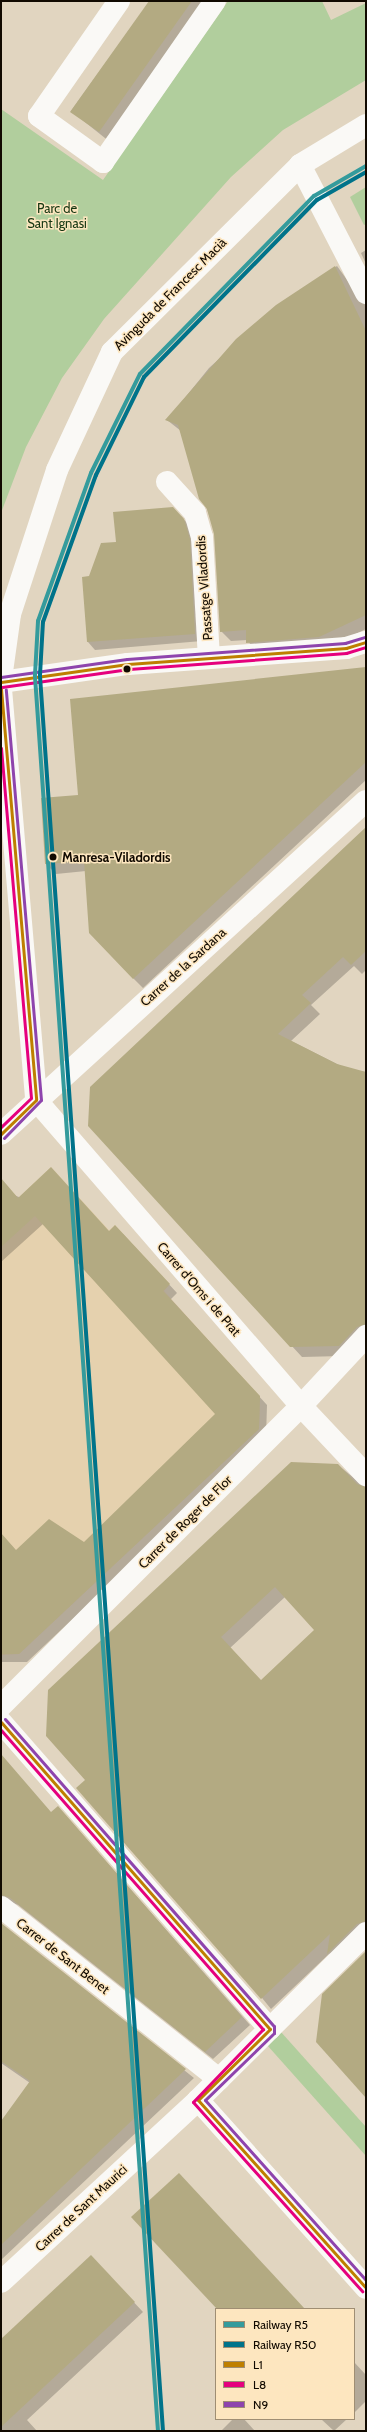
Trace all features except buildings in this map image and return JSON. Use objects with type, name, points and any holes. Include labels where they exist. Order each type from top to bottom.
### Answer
[{"type":"street","points":[[119,1],[39,116],[103,162],[214,1]]},
{"type":"street","name":"Avinguda de Francesc Macià","points":[[1,678],[10,614],[57,470],[112,352],[300,164],[366,125]]},
{"type":"street","points":[[300,164],[366,293]]},
{"type":"street","name":"Passatge Viladordis","points":[[167,482],[195,513],[202,537],[209,657]]},
{"type":"street","points":[[1,682],[69,671],[209,657],[346,648],[366,642]]},
{"type":"street","points":[[1,689],[6,819],[36,1100]]},
{"type":"street","name":"Carrer de la Sardana","points":[[1,1134],[36,1100],[366,801]]},
{"type":"street","name":"Carrer d'Oms i de Prat","points":[[36,1100],[301,1406],[366,1475]]},
{"type":"street","name":"Carrer de Roger de Flor","points":[[1,1706],[301,1406],[366,1336]]},
{"type":"street","points":[[1,1722],[270,2029]]},
{"type":"street","name":"Carrer de Sant Benet","points":[[1,1907],[219,2079]]},
{"type":"street","name":"Carrer de Sant Maurici","points":[[1,2282],[198,2100],[366,1933]]},
{"type":"street","points":[[198,2100],[366,2288]]},
{"type":"shaded area","points":[[51,1167],[109,1230],[115,1225],[170,1284],[164,1291],[260,1396],[259,1429],[19,1654],[1,1655],[1,1189],[6,1184],[18,1198]]},
{"type":"green space","name":"Parc de Sant Ignasi","points":[[228,1],[322,1],[331,20],[366,3],[366,80],[283,130],[231,177],[104,319],[62,378],[26,447],[1,513],[1,109],[103,180]]},
{"type":"green space","points":[[366,187],[366,224],[364,225],[350,197]]},
{"type":"green space","points":[[281,2032],[366,2127],[366,2156],[267,2045]]},
{"type":"rail line","name":"R5","points":[[158,2431],[35,675],[38,621],[91,473],[140,374],[314,196],[366,166]]},
{"type":"rail line","name":"R50","points":[[163,2431],[40,675],[43,622],[96,475],[144,377],[317,200],[366,172]]},
{"type":"transit line","name":"N9","points":[[1,677],[127,659],[345,643],[365,637]]},
{"type":"transit line","name":"L1","points":[[1,682],[128,664],[346,648],[366,642]]},
{"type":"transit line","name":"L8","points":[[2,687],[129,669],[346,653],[366,647]]},
{"type":"transit line","name":"L1","points":[[1,689],[36,1100],[1,1134]]},
{"type":"transit line","name":"N9","points":[[4,1138],[41,1100],[6,689]]},
{"type":"transit line","name":"L8","points":[[1,748],[31,1098],[1,1127]]},
{"type":"transit line","name":"N9","points":[[5,1719],[274,2026],[274,2033],[205,2100],[366,2280]]},
{"type":"transit line","name":"L1","points":[[1,1722],[270,2029],[198,2100],[366,2288]]},
{"type":"transit line","name":"L8","points":[[1,1730],[263,2029],[193,2102],[362,2291]]},
{"type":"place","name":"Manresa-Viladordis","points":[[53,857]]}]
